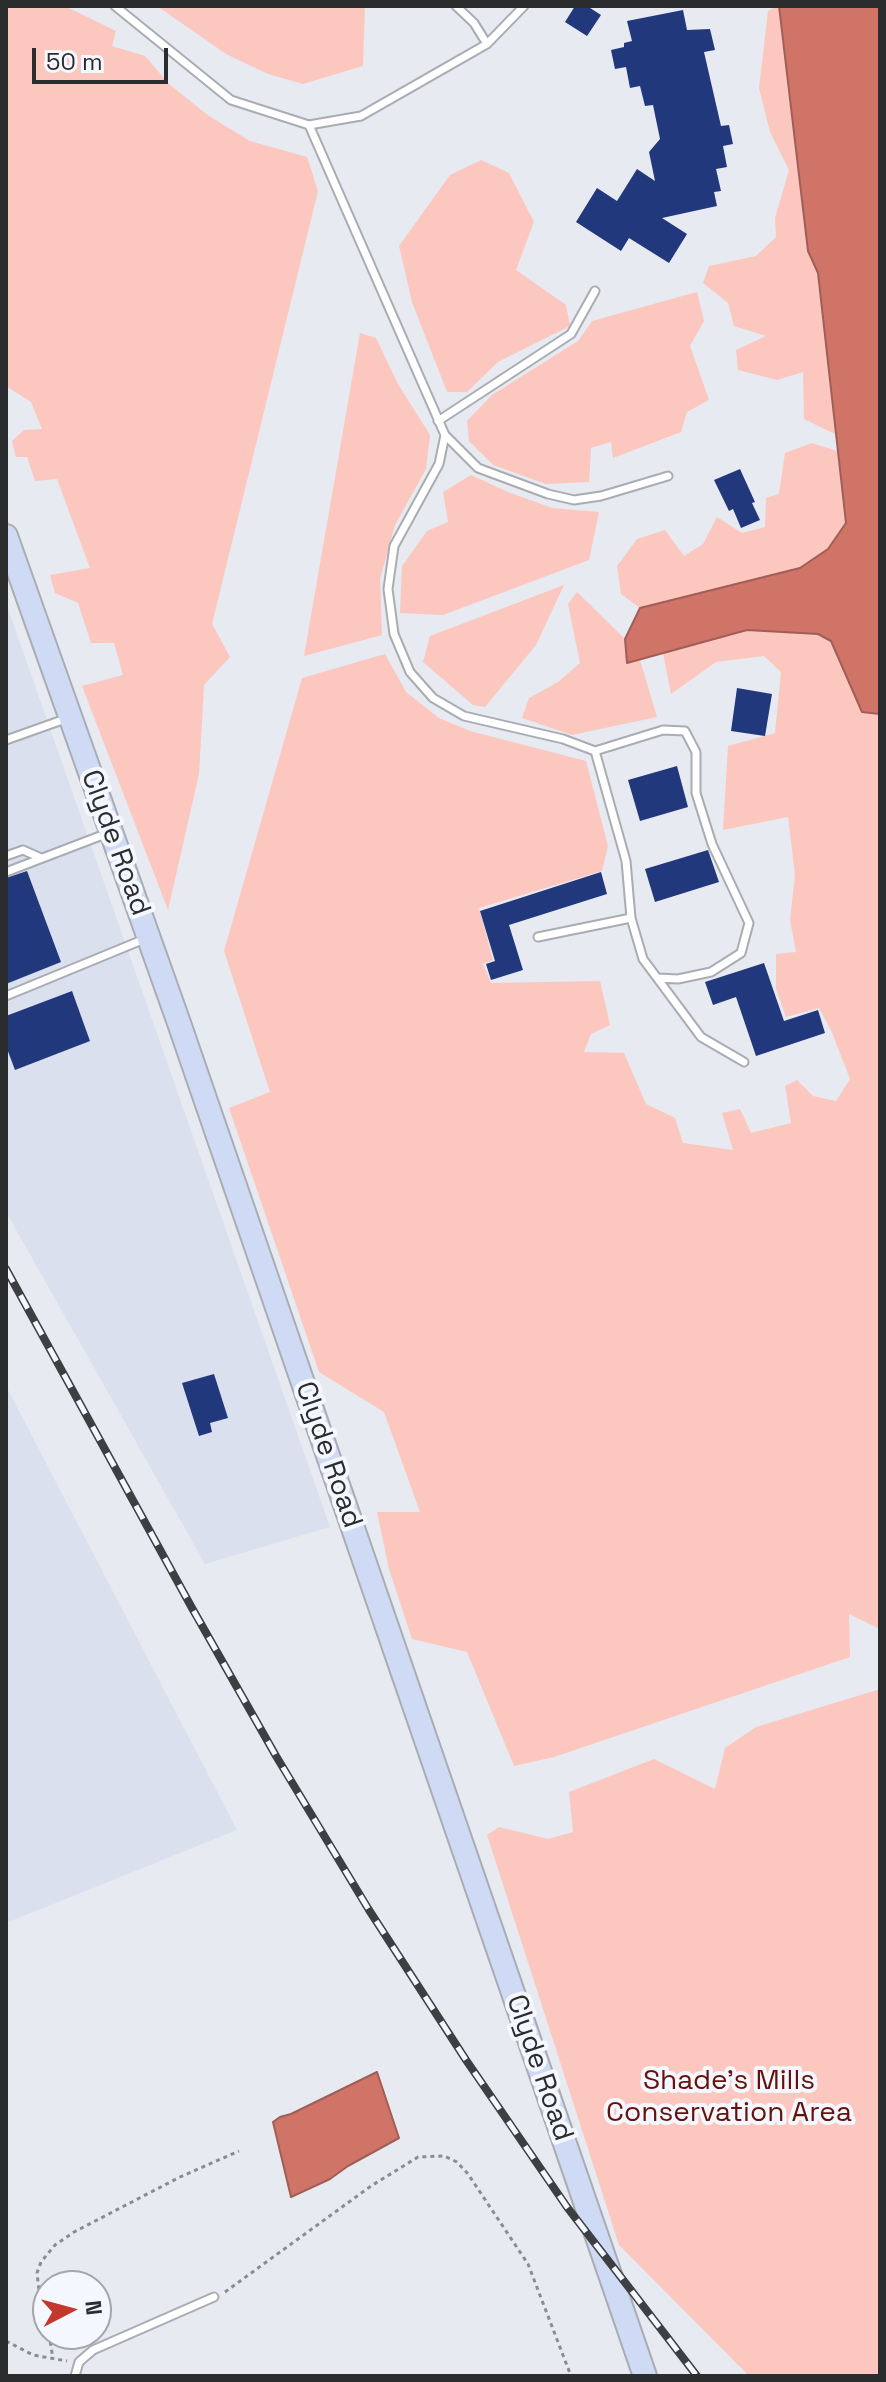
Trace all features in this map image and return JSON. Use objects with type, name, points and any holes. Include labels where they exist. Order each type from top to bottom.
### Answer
[{"type":"main road","name":"Clyde Road","points":[[6,536],[149,937],[645,2376]]},
{"type":"lane","points":[[115,6],[231,100],[309,125],[361,116],[487,44],[524,6]]},
{"type":"lane","points":[[456,6],[474,23],[487,44]]},
{"type":"lane","points":[[309,125],[438,421],[445,435],[478,468],[548,494],[574,500],[601,496],[668,476]]},
{"type":"lane","points":[[438,421],[571,334],[595,291]]},
{"type":"lane","points":[[445,435],[439,464],[394,546],[388,589],[394,634],[410,672],[433,698],[464,716],[563,739],[595,751],[663,730],[685,731],[696,752],[696,793],[712,844],[749,923],[741,953],[711,972],[678,979],[658,978]]},
{"type":"lane","points":[[6,740],[71,717]]},
{"type":"lane","points":[[595,751],[626,861],[631,918],[643,959],[701,1037],[744,1062]]},
{"type":"lane","points":[[6,872],[112,831]]},
{"type":"lane","points":[[6,856],[23,850],[41,858]]},
{"type":"lane","points":[[538,937],[631,918]]},
{"type":"lane","points":[[6,996],[149,937]]},
{"type":"lane","points":[[75,2376],[79,2362],[93,2350],[214,2297]]},
{"type":"path","points":[[38,2270],[55,2245],[74,2232],[180,2177],[239,2151]]},
{"type":"path","points":[[214,2297],[229,2290],[342,2205],[389,2174],[418,2157],[444,2156],[457,2162],[468,2174],[528,2264],[571,2376]]},
{"type":"path","points":[[6,2341],[33,2355],[79,2362]]},
{"type":"path","points":[[52,2350],[53,2359]]},
{"type":"shaded area","points":[[779,6],[880,6],[880,714],[862,712],[831,641],[818,634],[747,630],[627,663],[625,639],[640,608],[800,568],[828,549],[846,523],[818,273],[808,251]]},
{"type":"shaded area","points":[[6,603],[330,1527],[205,1564],[6,1212]]},
{"type":"shaded area","points":[[6,1386],[237,1830],[6,1923]]},
{"type":"shaded area","points":[[377,2072],[399,2138],[330,2179],[291,2197],[273,2122]]},
{"type":"green space","points":[[6,6],[65,6],[116,31],[112,46],[145,56],[170,85],[209,116],[250,141],[307,157],[318,191],[212,624],[230,657],[204,685],[199,774],[168,910],[82,686],[123,675],[114,643],[91,643],[78,603],[55,593],[50,575],[90,568],[57,479],[35,481],[27,457],[16,457],[12,441],[24,430],[42,429],[31,402],[6,386]]},
{"type":"green space","points":[[157,6],[365,6],[363,66],[303,84],[268,74],[226,54]]},
{"type":"green space","points":[[777,6],[880,6],[880,642],[845,524],[828,549],[800,568],[640,608],[621,594],[617,566],[637,539],[665,530],[684,556],[703,544],[717,517],[742,533],[765,527],[766,498],[779,494],[785,453],[812,443],[840,452],[837,435],[804,419],[803,372],[777,380],[738,370],[736,350],[766,336],[734,326],[728,303],[703,283],[709,266],[756,256],[776,237],[775,218],[789,170],[770,132],[759,88],[768,11]]},
{"type":"green space","points":[[481,160],[509,173],[534,222],[516,270],[566,305],[570,326],[498,362],[467,392],[447,392],[412,302],[399,246],[450,175]]},
{"type":"green space","points":[[697,292],[704,321],[690,346],[709,400],[687,412],[681,432],[613,458],[611,442],[591,448],[589,482],[546,484],[493,465],[469,441],[467,421],[492,395],[578,341],[592,321]]},
{"type":"green space","points":[[360,333],[376,338],[398,384],[430,435],[426,469],[395,525],[380,579],[382,635],[304,656]]},
{"type":"green space","points":[[471,475],[552,508],[599,512],[589,560],[443,615],[400,613],[402,566],[427,531],[448,522],[443,492]]},
{"type":"green space","points":[[564,585],[536,645],[485,707],[473,705],[423,662],[430,636]]},
{"type":"green space","points":[[577,592],[625,639],[628,662],[640,660],[657,717],[572,735],[522,718],[529,698],[558,682],[580,663],[568,604]]},
{"type":"green space","points":[[747,630],[818,634],[831,641],[862,711],[880,714],[880,1629],[849,1614],[850,1657],[554,1757],[514,1766],[467,1652],[412,1639],[389,1569],[377,1512],[420,1512],[384,1412],[319,1372],[229,1108],[270,1092],[224,951],[302,678],[385,654],[406,692],[439,718],[470,731],[586,761],[608,846],[602,871],[479,908],[493,960],[483,964],[491,983],[600,981],[610,1025],[591,1034],[584,1052],[624,1053],[646,1104],[675,1118],[683,1143],[733,1150],[722,1113],[740,1109],[751,1133],[791,1123],[785,1086],[797,1080],[813,1096],[836,1101],[850,1079],[831,1030],[819,1008],[786,1017],[776,989],[776,954],[796,952],[790,920],[795,875],[788,817],[723,830],[728,746],[775,733],[781,672],[764,656],[716,662],[671,694],[663,653]]},
{"type":"green space","name":"Shade’s Mills Conservation Area","points":[[880,1689],[880,2376],[749,2376],[619,2245],[487,1835],[499,1827],[548,1839],[573,1832],[569,1792],[654,1759],[715,1789],[725,1748],[756,1727]]},
{"type":"building","points":[[575,6],[587,6],[601,15],[587,36],[565,22]]},
{"type":"building","points":[[683,10],[687,30],[710,29],[715,50],[704,52],[721,126],[729,125],[733,144],[723,146],[727,167],[716,169],[721,191],[714,192],[717,206],[662,218],[687,234],[669,263],[629,238],[621,251],[576,222],[597,188],[617,201],[637,169],[655,181],[649,152],[660,139],[653,105],[645,106],[640,86],[630,88],[626,67],[615,69],[611,50],[632,41],[627,21]]},
{"type":"building","points":[[740,469],[760,520],[741,528],[714,480]]},
{"type":"building","points":[[737,688],[772,694],[765,736],[731,731]]},
{"type":"building","points":[[677,766],[688,807],[640,821],[628,780]]},
{"type":"building","points":[[708,850],[719,882],[655,902],[645,869]]},
{"type":"building","points":[[27,871],[61,962],[6,984],[6,878]]},
{"type":"building","points":[[601,872],[607,894],[509,925],[523,970],[491,980],[486,964],[495,961],[480,911]]},
{"type":"building","points":[[764,963],[784,1021],[818,1010],[825,1033],[756,1056],[736,997],[713,1005],[705,982]]},
{"type":"building","points":[[72,991],[90,1041],[15,1070],[6,1046],[6,1016]]},
{"type":"building","points":[[214,1374],[228,1418],[210,1423],[212,1432],[199,1436],[182,1383]]},
{"type":"railway","points":[[6,1269],[192,1608],[369,1910],[466,2060],[567,2207],[697,2376]]}]
